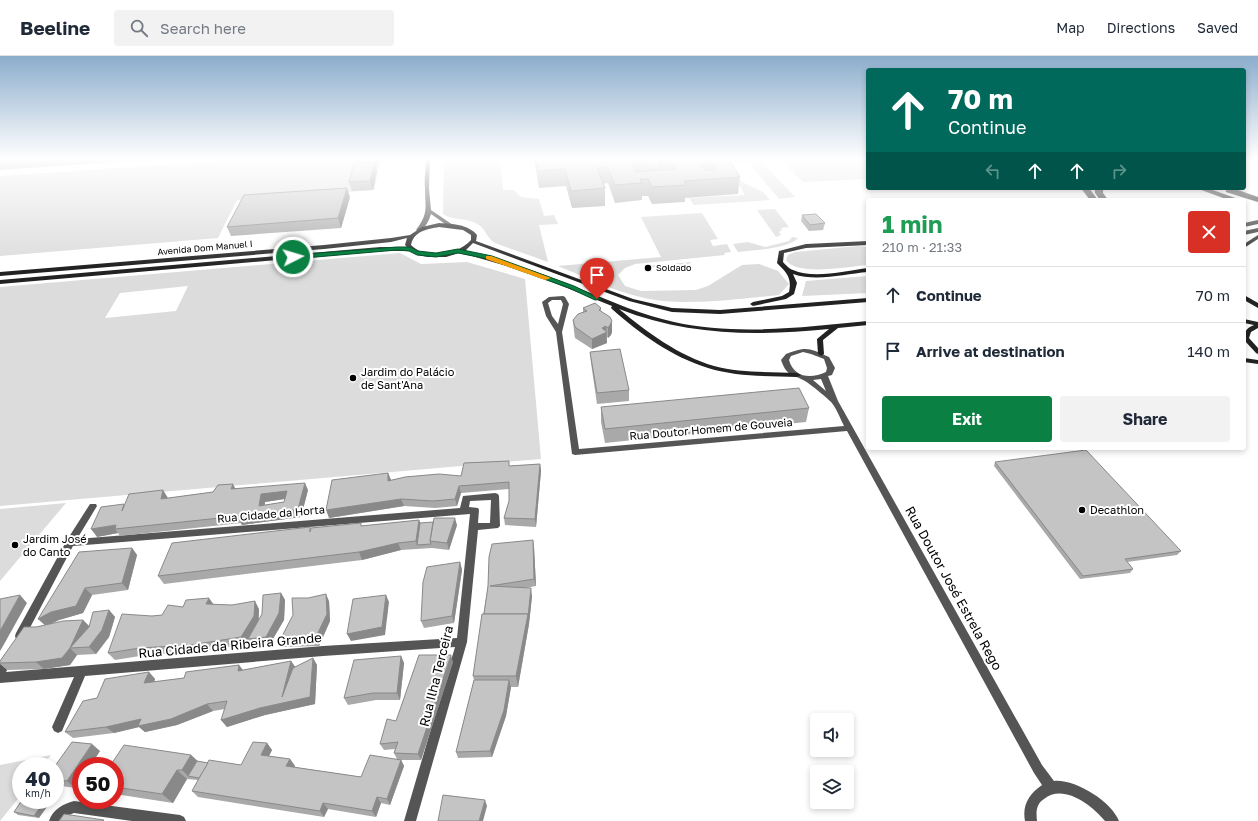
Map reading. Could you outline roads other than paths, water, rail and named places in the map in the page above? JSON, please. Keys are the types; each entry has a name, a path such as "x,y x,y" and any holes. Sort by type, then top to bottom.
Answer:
{"highway":[{"path":"1236,195 1258,200"},
{"path":"1246,203 1258,207"}],"main road":[{"path":"1246,225 1258,222"},
{"path":"410,249 408,245 411,236 420,230 439,225 450,225 459,226 472,232 474,236 472,242 458,251"},
{"path":"1246,233 1258,230"},
{"name":"Avenida Dom Manuel I","path":"0,274 324,247 391,240 411,236"},
{"path":"1246,245 1258,237"},
{"path":"472,242 631,300 672,310 720,312 866,300"},
{"path":"866,243 806,246 781,252 780,263 788,270 800,274 822,275 866,270"},
{"name":"Avenida Dom Manuel I","path":"0,282 373,250 410,249 417,253 436,255 458,251"},
{"path":"458,251 490,258 571,287 610,304 649,318 679,325 727,330 781,330 866,323"},
{"path":"672,310 754,304 784,298 792,293 794,288 794,283 788,270"},
{"path":"1246,298 1258,306"},
{"path":"610,304 627,319 669,348 697,362 729,370 797,375"},
{"path":"1246,322 1258,325"},
{"path":"1246,334 1251,328 1258,325"},
{"path":"821,354 819,345 820,338 837,326"},
{"path":"1246,338 1258,352"},
{"path":"1246,360 1258,362"}],"street":[{"path":"420,230 426,223 430,211 428,195"},
{"path":"430,211 450,225"},
{"path":"551,298 563,298 566,304 559,332 549,316 545,302 551,298"},
{"name":"Rua Doutor Homem de Gouveia","path":"559,332 575,452 849,428"},
{"path":"803,350 821,354 827,358 831,368 824,376 806,378 797,375 786,366 785,360 788,355 803,350"},
{"name":"Rua Doutor José Estrela Rego","path":"824,376 834,401 1038,769 1052,788"},
{"name":"Rua Doutor José Estrela Rego","path":"806,378 834,401"},
{"path":"469,511 466,498 495,496 495,526 473,527"},
{"path":"0,672 70,543 93,506"},
{"name":"Rua Cidade da Horta","path":"70,543 469,511"},
{"name":"Rua Ilha Terceira","path":"410,821 462,642 473,527 469,511"},
{"name":"Rua Cidade da Ribeira Grande","path":"0,678 323,651 462,642"},
{"path":"58,727 82,670"},
{"path":"1031,821 1030,813 1033,801 1040,792 1052,788 1065,788 1080,793 1095,802 1113,821"},
{"path":"55,821 65,810 74,807 180,821"}],"place":[{"name":"Soldado","path":"648,268"},
{"name":"Jardim do Palácio de Sant'Ana","path":"353,378"},
{"name":"Decathlon","path":"1082,510"},
{"name":"Jardim José do Canto","path":"15,545"}]}
